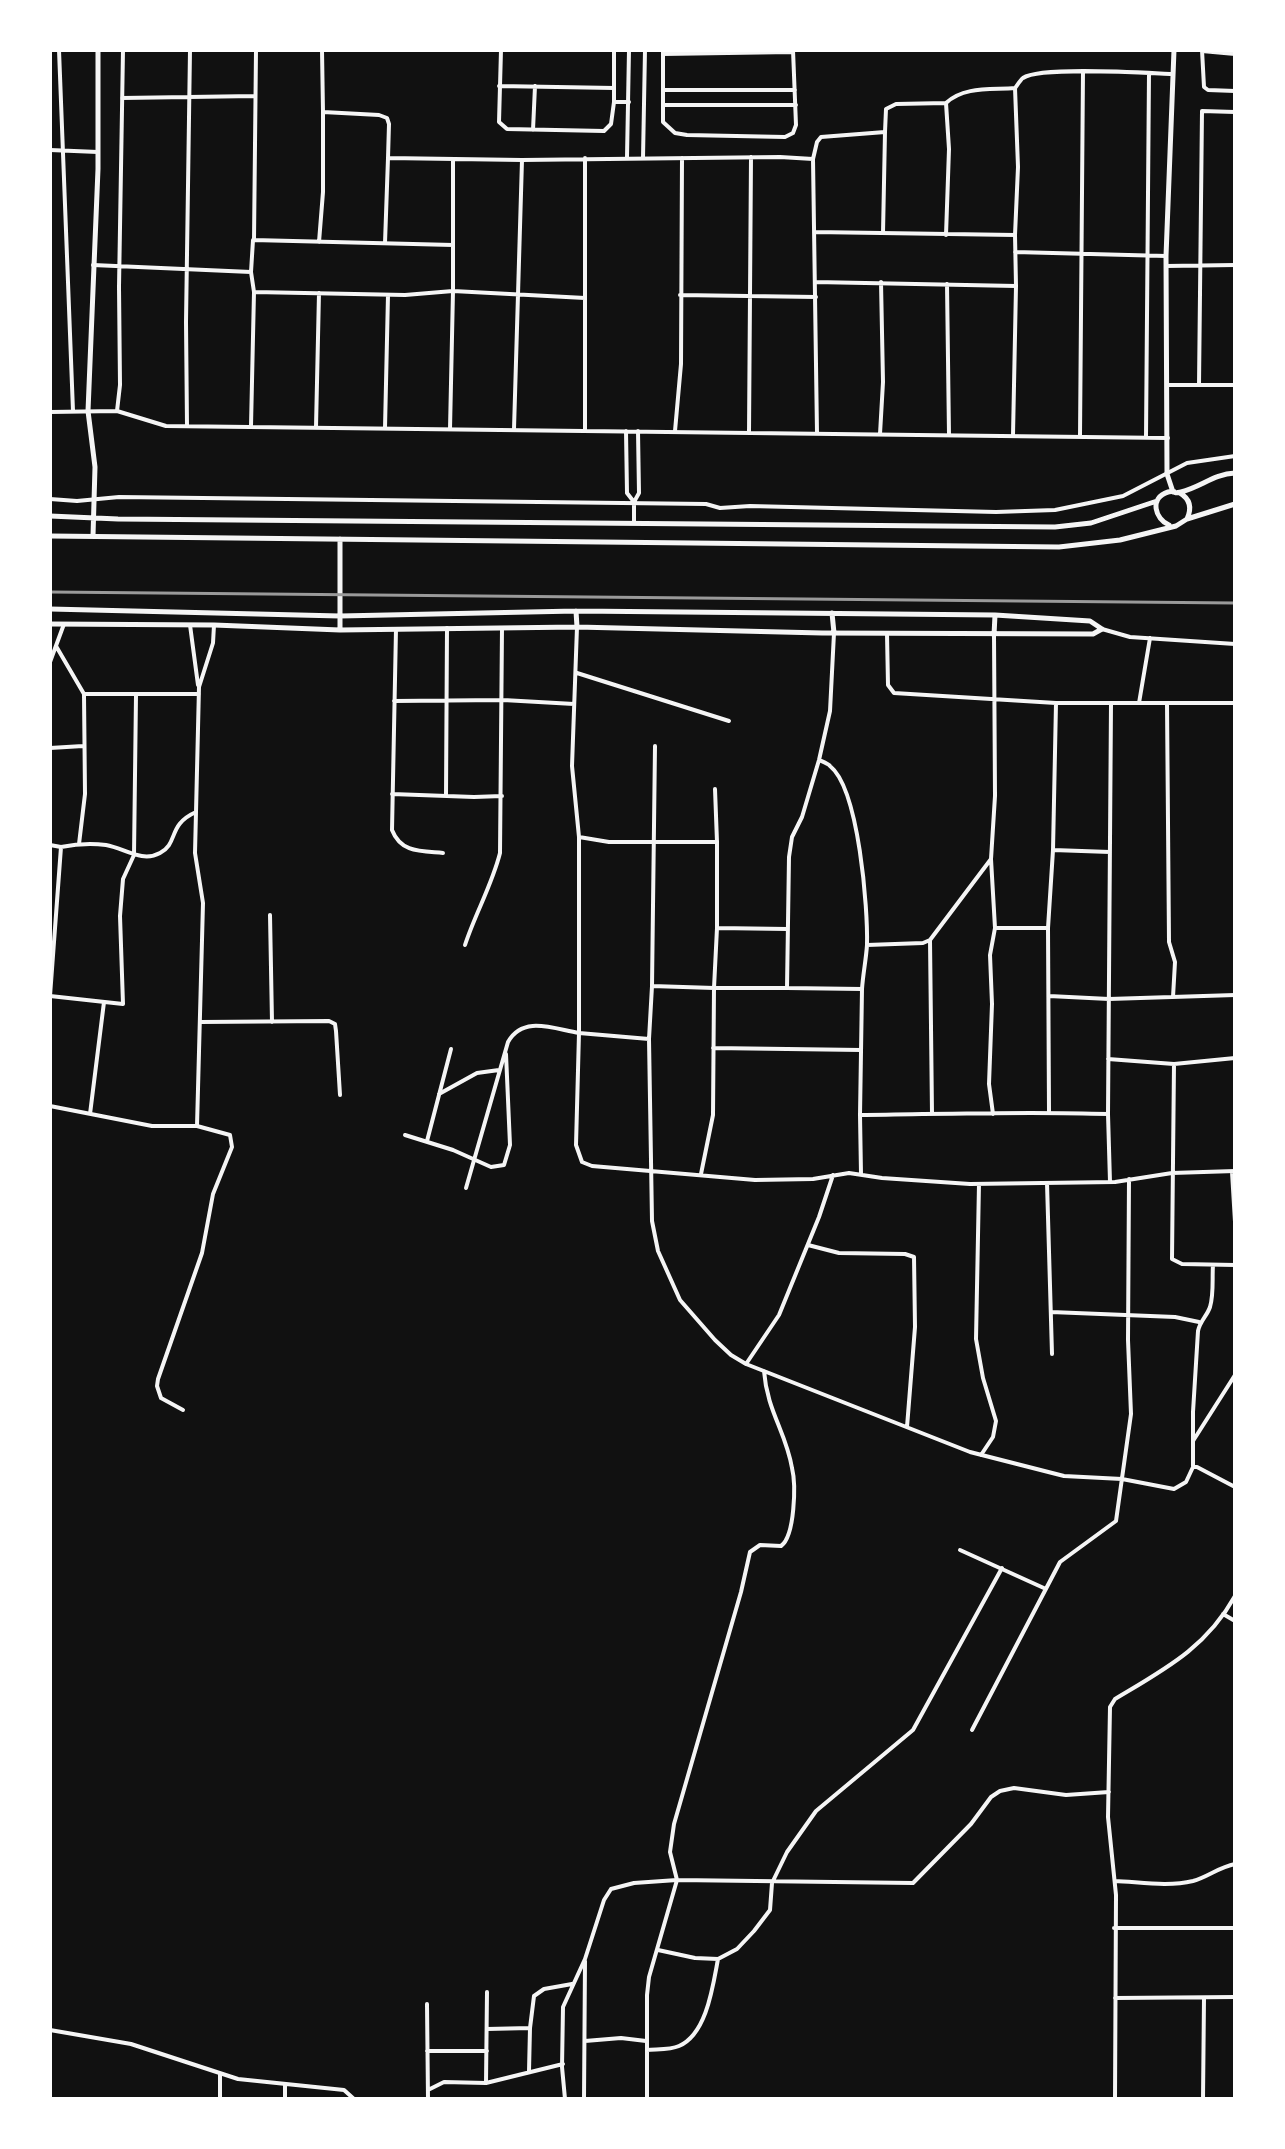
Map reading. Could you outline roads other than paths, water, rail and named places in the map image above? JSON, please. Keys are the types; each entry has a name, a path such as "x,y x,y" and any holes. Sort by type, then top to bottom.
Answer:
{"street":[{"path":"59,50 73,411"},
{"path":"93,536 95,500 88,411 98,152 98,50"},
{"path":"117,411 120,385 123,50"},
{"path":"187,426 190,50"},
{"path":"251,427 256,50"},
{"path":"319,242 323,192 322,50"},
{"path":"501,50 501,126 507,129 604,131 611,124 614,102 614,50"},
{"path":"627,157 629,50"},
{"path":"643,158 645,50"},
{"path":"1174,50 1166,256 1167,474 1176,492 1184,496 1190,507 1187,519"},
{"path":"1235,54 1202,50 1204,87 1208,90 1235,91"},
{"path":"793,51 796,105 793,133 785,137 675,133 663,122 663,52 793,51"},
{"path":"1013,436 1018,167 1015,88 1022,79 1030,76 1083,71 1172,74"},
{"path":"1080,436 1083,71"},
{"path":"1146,437 1149,73"},
{"path":"499,86 614,88"},
{"path":"533,130 535,86"},
{"path":"883,234 885,114 890,105 946,103 964,92 1015,88"},
{"path":"663,90 795,90"},
{"path":"122,98 255,96"},
{"path":"614,102 629,102"},
{"path":"946,103 949,149 946,235"},
{"path":"663,105 796,105"},
{"path":"1199,385 1202,111 1235,112"},
{"path":"323,112 387,118 385,243"},
{"path":"817,433 813,159 821,137 885,132"},
{"path":"50,150 98,152"},
{"path":"749,433 751,157"},
{"path":"388,158 813,159"},
{"path":"450,429 453,158"},
{"path":"585,158 585,431"},
{"path":"675,432 681,364 682,158"},
{"path":"514,430 522,160"},
{"path":"814,232 1015,235"},
{"path":"253,240 453,245"},
{"path":"1015,252 1166,256"},
{"path":"93,265 251,272"},
{"path":"1166,266 1235,265"},
{"path":"815,282 1016,286"},
{"path":"880,434 881,282"},
{"path":"947,284 949,435"},
{"path":"254,292 388,295 453,291 585,298"},
{"path":"316,427 319,293"},
{"path":"385,428 388,295"},
{"path":"680,295 816,297"},
{"path":"1167,385 1235,385"},
{"path":"50,412 117,411 150,423 187,426 1168,438"},
{"path":"626,431 627,493 634,502"},
{"path":"634,522 634,502 639,493 638,431"},
{"path":"50,499 634,502 706,504 720,508 1055,510 1123,496 1187,463 1235,456"},
{"path":"50,516 1055,527 1091,523 1157,501 1161,496 1220,474 1235,473"},
{"path":"1157,501 1156,514 1170,526"},
{"path":"50,536 1059,547 1120,540 1176,526 1187,519 1235,504"},
{"path":"340,539 340,630"},
{"path":"50,609 340,616 576,611 995,615 1090,621 1102,629 1130,637 1234,645"},
{"path":"576,611 577,673 572,766 579,837 576,1145 582,1162 592,1166 755,1180 861,1174 979,1184 1110,1182 1172,1173 1233,1172 1235,1222"},
{"path":"787,988 792,837 802,817 830,711 834,633 832,613"},
{"path":"993,1114 989,1084 992,1004 989,979 995,928 991,859 995,796 995,615"},
{"path":"50,624 340,630 577,627 994,635 1093,634 1102,629"},
{"path":"50,662 64,624"},
{"path":"190,625 199,687 195,853 203,903 197,1126"},
{"path":"199,687 213,643 214,625"},
{"path":"446,796 447,628"},
{"path":"465,945 474,914 500,853 502,628"},
{"path":"396,629 392,830 396,840 413,850 443,853"},
{"path":"887,634 888,685 894,693 1056,703 1235,703"},
{"path":"1139,703 1150,638"},
{"path":"56,646 84,694 85,794 79,844"},
{"path":"577,673 729,721"},
{"path":"84,694 199,694"},
{"path":"61,847 50,996 123,1004 120,916 123,879 134,855 136,695"},
{"path":"394,701 503,700 574,704"},
{"path":"1049,1112 1048,928 1056,703"},
{"path":"1110,1182 1111,703"},
{"path":"1167,703 1169,942 1175,962 1173,997"},
{"path":"50,748 84,746"},
{"path":"655,746 649,1039 652,1221 658,1251 680,1300 731,1355 746,1364 981,1455 1064,1476 1122,1479 1174,1489 1186,1482 1193,1467 1191,1443 1199,1322 1209,1310 1213,1265"},
{"path":"819,760 836,772 847,796 862,859 867,945 862,989 861,1174"},
{"path":"701,1174 713,1115 717,928 715,789"},
{"path":"392,794 502,796"},
{"path":"50,845 79,844 121,848 134,855 157,855 168,848 176,825 196,812"},
{"path":"579,837 609,842 717,842"},
{"path":"1053,850 1110,852"},
{"path":"867,945 923,943 930,940 991,859"},
{"path":"270,915 272,1022"},
{"path":"717,928 787,929"},
{"path":"995,928 1048,928"},
{"path":"930,940 932,1114"},
{"path":"652,986 862,989"},
{"path":"1049,996 1109,999 1235,995"},
{"path":"90,1114 104,1002"},
{"path":"200,1022 321,1020 335,1024 340,1095"},
{"path":"466,1188 512,1033 529,1024 579,1033 649,1039"},
{"path":"405,1135 453,1150 474,1161 500,1167 508,1157 510,1145 506,1048"},
{"path":"713,1048 861,1050"},
{"path":"427,1141 451,1049"},
{"path":"1108,1059 1174,1064 1235,1058"},
{"path":"1174,1064 1172,1259 1182,1264 1235,1265"},
{"path":"439,1094 477,1073 499,1070"},
{"path":"50,1106 152,1126 197,1126 230,1135 232,1147 213,1194 202,1253 158,1379 161,1398 183,1410"},
{"path":"860,1115 1108,1114"},
{"path":"746,1364 779,1315 833,1174"},
{"path":"972,1730 1060,1562 1116,1521 1131,1414 1129,1179"},
{"path":"1047,1183 1052,1354"},
{"path":"979,1184 976,1339 983,1378 996,1421 993,1437 981,1455"},
{"path":"808,1245 839,1253 905,1254 914,1257 915,1327 907,1427"},
{"path":"1051,1312 1175,1317 1199,1322"},
{"path":"647,2099 649,1977 677,1880 670,1852 674,1824 750,1552 760,1545 781,1546 790,1534 793,1472 788,1450 769,1402 764,1371"},
{"path":"1191,1443 1235,1375"},
{"path":"1193,1467 1209,1471 1235,1487"},
{"path":"960,1550 1046,1589"},
{"path":"658,1950 695,1958 718,1959 737,1949 767,1916 772,1883 787,1852 816,1811 913,1730 1002,1568"},
{"path":"1115,2099 1115,1881 1109,1838 1112,1703 1188,1654 1204,1639 1235,1596"},
{"path":"1223,1614 1235,1621"},
{"path":"565,2099 563,2007 611,1889 634,1883 677,1880 913,1883 971,1824 991,1797 1000,1791 1014,1788 1066,1795 1109,1792"},
{"path":"1115,1881 1179,1884 1204,1878 1221,1867 1235,1864"},
{"path":"1114,1928 1235,1928"},
{"path":"584,2099 585,1959"},
{"path":"647,2050 676,2047 691,2037 706,2013 718,1959"},
{"path":"529,2071 532,2002 537,1992 572,1984"},
{"path":"486,2083 487,1992"},
{"path":"1115,1998 1235,1997"},
{"path":"1203,2099 1204,1998"},
{"path":"427,2004 428,2099"},
{"path":"487,2029 530,2028"},
{"path":"50,2030 131,2044 220,2074 285,2085 344,2090 354,2099"},
{"path":"585,2041 621,2038 647,2041"},
{"path":"427,2051 487,2051"},
{"path":"428,2090 444,2082 486,2083 563,2064"},
{"path":"220,2074 220,2099"},
{"path":"285,2085 285,2099"},
{"path":"672,2099 699,2099"}],"railway":[{"path":"50,592 1235,603"}]}
